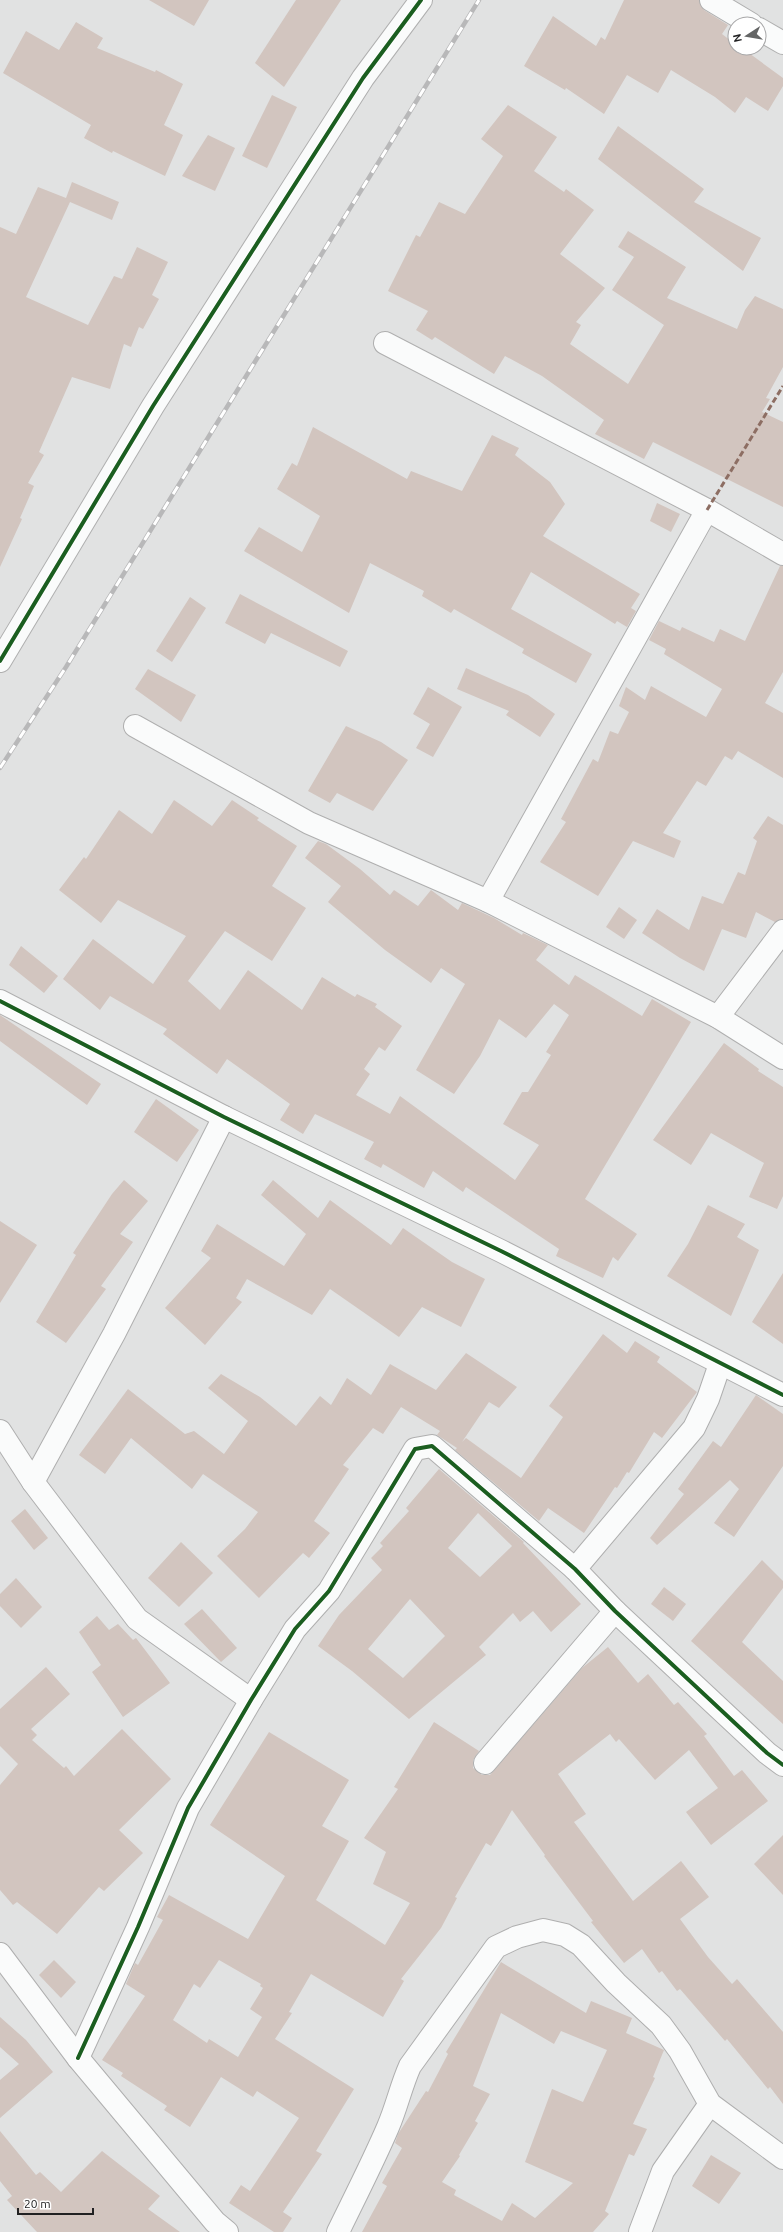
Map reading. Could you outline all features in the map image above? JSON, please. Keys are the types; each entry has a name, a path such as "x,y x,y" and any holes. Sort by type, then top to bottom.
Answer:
{"street":[{"path":"0,661 153,406 363,78 422,0"},
{"path":"711,0 738,16"},
{"path":"767,34 783,43"},
{"path":"384,343 708,510 783,554"},
{"path":"488,901 708,510"},
{"path":"135,726 309,823 488,901 718,1017 783,1058"},
{"path":"718,1017 783,931"},
{"path":"0,1001 224,1117 501,1251 720,1364 739,1371 783,1395"},
{"path":"33,1482 114,1334 224,1117"},
{"path":"575,1569 694,1428 708,1399 720,1364"},
{"path":"0,1432 33,1482 137,1619 250,1700"},
{"path":"78,2058 138,1927 188,1808 250,1700 295,1629 329,1591 415,1449 432,1446 575,1569 615,1611 761,1747 783,1765"},
{"path":"485,1763 615,1611"},
{"path":"338,2232 380,2147 397,2105 402,2083 410,2066 496,1947 517,1936 543,1930 565,1935 581,1945 616,1983 661,2025 680,2051 710,2104 783,2158"},
{"path":"0,1954 78,2058 215,2222 227,2232"},
{"path":"640,2232 663,2171 710,2104"}],"building":[{"path":"149,0 209,0 194,26"},
{"path":"296,0 341,0 284,87 255,63"},
{"path":"624,0 699,0 704,10 727,24 722,34 727,38 727,56 753,56 783,78 783,86 768,111 746,97 735,113 715,97 671,70 658,93 627,75 604,114 566,88 565,90 524,66 553,16 596,46 601,37 605,40"},
{"path":"76,22 103,38 97,48 155,72 156,70 183,84 164,125 183,135 165,176 113,151 112,153 84,138 91,125 3,73 26,31 59,50"},
{"path":"272,95 297,107 267,168 242,156"},
{"path":"508,105 557,137 534,171 564,192 566,189 594,210 560,254 605,288 576,322 581,325 570,344 628,384 664,325 612,290 634,257 618,247 628,231 686,267 667,298 737,329 745,310 755,296 783,309 783,367 766,398 770,399 762,412 783,422 783,507 653,442 644,459 595,434 604,420 542,376 505,356 494,374 435,337 432,340 416,330 428,311 388,291 416,235 420,237 439,202 465,214 503,156 481,139"},
{"path":"618,126 704,189 694,202 761,238 743,271 598,159"},
{"path":"208,135 235,148 215,191 182,176"},
{"path":"72,182 119,202 112,220 70,202 26,297 88,325 114,276 122,279 137,247 168,262 152,295 159,299 143,329 139,327 131,347 124,344 110,389 72,377 39,452 44,455 28,483 34,486 20,518 22,519 0,567 0,227 16,234 38,187 66,198"},
{"path":"313,427 407,479 411,471 462,491 492,435 519,448 515,455 550,482 565,504 543,536 640,594 631,608 636,611 627,627 617,621 615,624 531,572 511,609 592,654 576,683 522,653 524,649 454,609 451,613 422,596 424,591 370,563 349,613 244,551 259,527 302,552 320,516 277,489 292,463 297,466"},
{"path":"657,503 680,514 671,532 650,521"},
{"path":"780,566 783,566 783,672 765,703 783,713 783,778 738,751 732,760 725,756 706,786 697,781 663,833 681,841 674,858 633,841 598,896 540,862 566,822 561,819 593,759 598,762 610,731 618,734 629,712 619,706 626,687 645,700 651,686 706,717 722,689 664,654 666,649 649,640 659,621 680,631 682,627 714,642 720,629 745,641"},
{"path":"240,594 348,651 340,667 271,633 265,644 225,623"},
{"path":"190,597 206,608 172,662 156,651"},
{"path":"466,668 528,695 555,714 540,737 506,715 509,711 457,689"},
{"path":"148,669 196,695 181,722 135,689"},
{"path":"428,687 462,707 433,757 416,748 430,724 413,714"},
{"path":"346,726 381,742 408,760 373,811 337,793 330,803 308,791"},
{"path":"174,800 212,826 232,800 259,818 257,820 297,846 272,886 306,908 272,961 225,931 188,981 220,1010 248,970 302,1010 322,977 355,997 357,994 377,1004 375,1007 402,1026 385,1051 379,1047 364,1069 370,1074 356,1095 390,1114 400,1096 515,1180 539,1145 503,1124 522,1092 528,1092 551,1055 546,1052 569,1015 554,1004 526,1038 499,1019 480,1056 454,1094 416,1070 465,984 441,968 431,983 385,950 328,902 341,886 305,858 318,841 326,844 360,869 390,895 394,890 418,906 431,890 458,910 462,903 494,918 522,935 523,933 548,945 536,960 569,985 575,975 642,1016 652,999 691,1022 585,1199 637,1234 618,1261 613,1257 603,1278 556,1256 559,1249 466,1187 463,1192 433,1171 424,1188 383,1164 381,1168 364,1159 374,1142 315,1114 303,1134 280,1120 290,1104 227,1059 217,1074 163,1034 167,1029 110,996 100,1010 63,979 93,939 153,984 186,936 118,900 101,923 59,890 84,857 86,859 119,810 152,834"},
{"path":"768,816 783,825 783,919 775,922 756,912 746,938 722,929 704,971 680,958 642,933 657,909 689,930 702,896 723,904 738,872 745,875 757,841 753,838"},
{"path":"619,907 637,920 624,939 606,927"},
{"path":"21,946 58,976 44,993 9,965"},
{"path":"0,1015 101,1084 87,1105 0,1041"},
{"path":"724,1043 759,1069 758,1071 783,1087 783,1196 777,1209 749,1197 764,1163 711,1133 691,1165 653,1140"},
{"path":"156,1099 199,1130 177,1162 134,1132"},
{"path":"124,1180 148,1201 120,1234 133,1242 101,1286 106,1289 66,1343 36,1322 76,1255 73,1253 112,1194"},
{"path":"273,1180 318,1218 330,1200 391,1245 403,1228 452,1262 485,1279 461,1327 422,1307 399,1337 330,1289 312,1315 247,1279 236,1298 242,1302 205,1345 165,1308 211,1258 201,1251 217,1224 284,1266 306,1234 261,1195"},
{"path":"708,1205 745,1224 737,1237 759,1250 731,1316 667,1276 688,1244"},
{"path":"0,1221 37,1245 0,1303"},
{"path":"783,1273 783,1344 752,1322"},
{"path":"603,1334 627,1353 635,1341 660,1357 657,1362 697,1392 662,1438 654,1432 629,1473 627,1472 617,1488 615,1487 584,1533 548,1508 539,1521 455,1450 457,1448 437,1435 440,1431 401,1407 383,1434 373,1428 343,1465 349,1469 314,1521 330,1533 309,1558 303,1553 259,1598 217,1556 245,1529 258,1512 203,1474 192,1489 131,1438 105,1474 79,1455 128,1389 185,1434 194,1431 224,1454 248,1421 208,1388 221,1374 260,1397 296,1426 320,1396 331,1405 347,1378 371,1395 390,1364 436,1390 466,1353 517,1387 499,1408 489,1402 462,1442 466,1438 521,1478 563,1417 549,1406"},
{"path":"756,1395 783,1414 783,1466 734,1537 714,1523 739,1489 730,1480 657,1545 650,1538 684,1494 678,1489 713,1441 721,1447"},
{"path":"439,1469 524,1542 523,1543 581,1604 551,1632 533,1611 520,1622 513,1613 479,1647 486,1655 409,1719 352,1671 318,1646 339,1615 382,1570 371,1558 383,1546 380,1543 409,1511 406,1508","holes":["478,1513 512,1546 480,1577 448,1548","410,1599 445,1636 403,1678 368,1649"]},
{"path":"25,1509 48,1538 34,1550 11,1521"},
{"path":"181,1542 213,1573 179,1607 148,1578"},
{"path":"762,1560 783,1581 783,1588 742,1642 783,1681 783,1724 691,1641"},
{"path":"16,1578 42,1607 21,1628 0,1606 0,1594"},
{"path":"664,1587 686,1604 673,1621 651,1604"},
{"path":"202,1609 237,1648 221,1662 184,1624"},
{"path":"97,1616 109,1630 118,1624 133,1640 136,1638 170,1683 123,1717 92,1672 101,1665 79,1632"},
{"path":"608,1647 638,1683 648,1674 674,1705 678,1702 707,1734 704,1736 734,1776 742,1770 768,1801 711,1845 686,1812 718,1788 689,1750 655,1780 619,1739 616,1742 610,1734 558,1774 586,1814 574,1822 633,1901 681,1861 709,1897 680,1919 708,1957 732,1984 737,1979 783,2032 783,2104 770,2087 768,2089 727,2039 725,2041 680,1989 677,1991 662,1971 659,1973 642,1949 624,1963 591,1922 593,1921 544,1856 545,1855 512,1810 491,1846 486,1843 455,1897 457,1898 441,1928 401,1979 404,1981 383,2017 311,1974 289,2012 292,2013 275,2039 354,2089 316,2151 322,2154 283,2212 292,2218 283,2232 274,2232 229,2203 241,2185 250,2191 299,2118 257,2091 253,2097 221,2077 190,2127 164,2110 167,2106 121,2076 123,2073 102,2060 145,1996 126,1984 135,1963 138,1965 163,1920 157,1917 169,1895 248,1939 285,1876 210,1825 269,1732 349,1780 322,1826 349,1841 316,1900 385,1945 410,1903 373,1884 386,1852 364,1838 398,1789 394,1787 434,1722 479,1751 473,1760 473,1768 482,1775 490,1775 582,1668","holes":["219,1960 261,1984 260,1986 263,1988 250,2009 262,2017 238,2057 209,2039 207,2043 173,2020 194,1984 200,1988"]},
{"path":"46,1667 70,1694 31,1729 37,1735 32,1740 64,1768 66,1766 74,1776 122,1729 171,1779 119,1830 143,1853 104,1891 99,1887 57,1934 17,1902 13,1905 0,1890 0,1785 18,1764 0,1746 0,1709"},
{"path":"783,1835 783,1895 754,1864"},
{"path":"54,1960 76,1982 61,1998 39,1975"},
{"path":"501,1962 586,2013 591,2001 632,2018 626,2033 664,2050 653,2077 655,2078 633,2124 647,2129 634,2156 629,2154 605,2211 609,2214 593,2232 362,2232 387,2186 382,2183 402,2148 395,2143 398,2134 426,2091 428,2092 448,2054 446,2052","holes":["501,2013 554,2044 561,2031 607,2050 583,2102 552,2089 525,2162 573,2183 535,2218 512,2203 502,2221 454,2195 456,2190 442,2182 460,2156 459,2155 478,2123 475,2121 490,2094 473,2086"]},
{"path":"0,2017 26,2040 53,2072 0,2118 0,2080 19,2064 0,2047"},
{"path":"0,2131 36,2175 40,2172 61,2192 102,2151 160,2196 148,2209 180,2232 37,2232 7,2200 12,2196 0,2181"},
{"path":"711,2155 741,2173 719,2204 692,2186"}],"railway":[{"path":"0,768 66,667 479,0"}],"marked path":[{"path":"707,510 783,386"}],"cycle path":[{"path":"0,661 153,406 363,78 421,0"},
{"path":"0,1001 224,1117 501,1251 783,1395"},
{"path":"78,2058 138,1927 188,1808 251,1700 295,1629 329,1591 415,1449 432,1446 575,1569 615,1611 767,1753 783,1765"}]}
